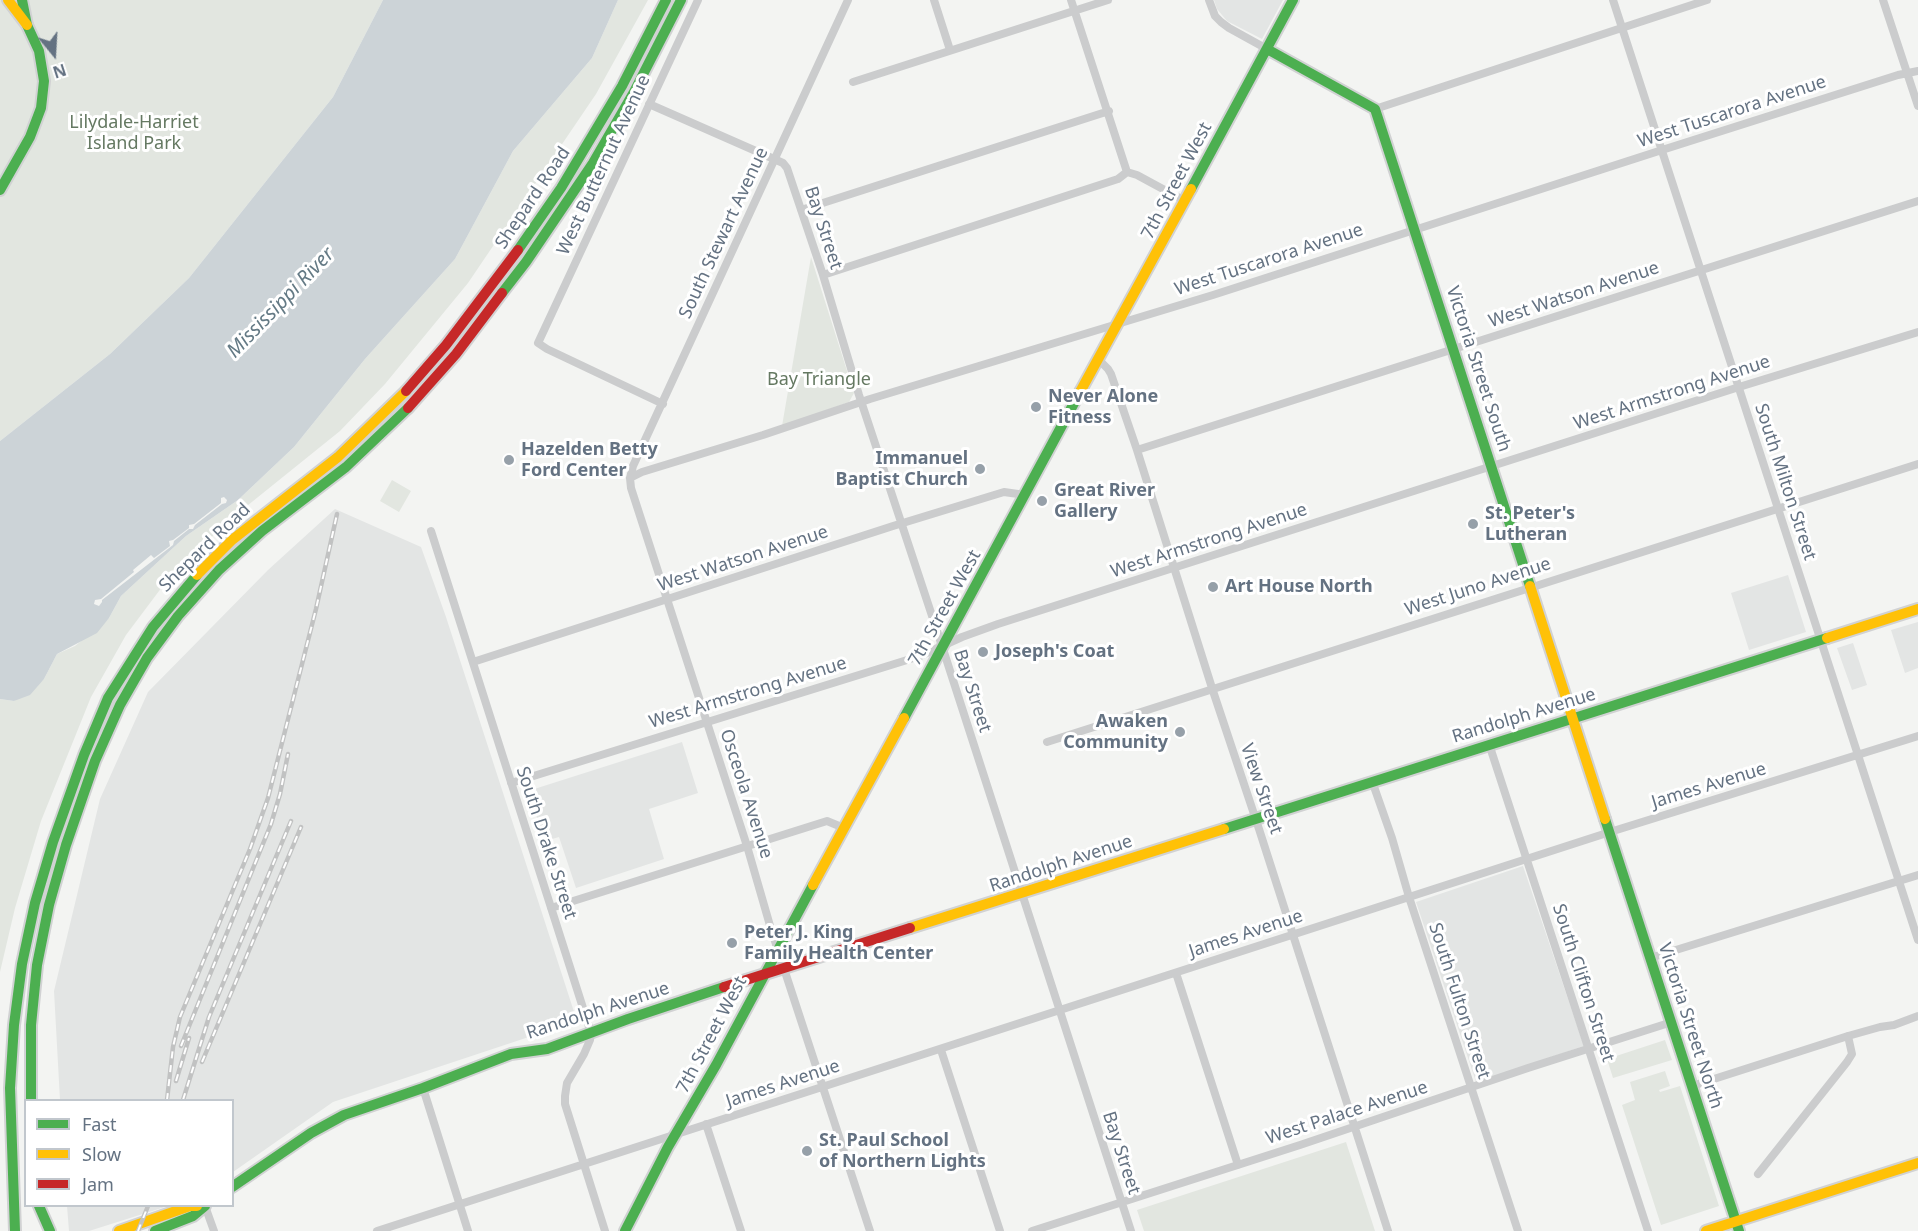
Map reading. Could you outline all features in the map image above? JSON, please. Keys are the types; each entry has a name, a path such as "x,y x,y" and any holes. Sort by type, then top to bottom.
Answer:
{"main road":[{"path":"0,190 30,137 41,108 44,81 39,51 27,25 8,0"},
{"path":"22,0 27,25"},
{"name":"Shepard Road","path":"15,1231 10,1088 14,1025 22,964 35,903 53,843 84,755 108,698 153,627 190,582 232,540 338,457 396,402 446,345 516,253 561,188 622,86 666,0"},
{"name":"Shepard Road","path":"31,1099 33,1005 37,965 49,905 66,845 95,761 120,705 147,658 178,616 219,570 262,531 331,479 375,441 404,413 456,354 526,262 593,163 681,0"},
{"name":"7th Street West","path":"625,1231 668,1147 844,828 1293,0"},
{"path":"1267,49 1364,105 1375,109"},
{"name":"Victoria Street South","path":"1375,109 1610,832"},
{"name":"Randolph Avenue","path":"234,1186 330,1122 356,1110 423,1088 511,1054 547,1049 663,1007 1918,609"},
{"name":"Victoria Street North","path":"1610,832 1738,1226"},
{"path":"1706,1231 1738,1226 1918,1163"},
{"path":"38,1207 39,1231"},
{"path":"38,1207 50,1231"},
{"path":"119,1231 187,1207"},
{"path":"155,1231 193,1216 204,1207"}],"street":[{"name":"West Butternut Avenue","path":"663,404 538,344 698,0"},
{"name":"South Stewart Avenue","path":"630,478 633,466 848,0"},
{"path":"934,0 950,50"},
{"path":"1071,0 1127,172"},
{"path":"853,82 1107,0"},
{"path":"1209,0 1215,16 1221,22 1267,49"},
{"name":"South Milton Street","path":"1613,0 1918,940"},
{"path":"1375,109 1707,0"},
{"path":"1883,0 1918,106"},
{"name":"West Tuscarora Avenue","path":"630,478 642,472 861,402 1118,324 1918,70"},
{"name":"Bay Street","path":"650,104 783,163 787,168 1131,1231"},
{"path":"801,210 1108,111"},
{"path":"1127,172 1185,201"},
{"path":"823,275 1118,179 1127,172"},
{"name":"West Watson Avenue","path":"1137,450 1918,201"},
{"name":"West Armstrong Avenue","path":"511,783 920,656 980,630 1918,332"},
{"name":"View Street","path":"1099,360 1111,374 1137,450 1389,1231"},
{"name":"West Juno Avenue","path":"1047,742 1918,464"},
{"name":"Osceola Avenue","path":"630,478 631,488 785,969"},
{"name":"West Watson Avenue","path":"472,662 1004,492 1024,495"},
{"name":"South Drake Street","path":"431,531 591,1033"},
{"name":"James Avenue","path":"377,1231 1610,832 1918,736"},
{"name":"South Clifton Street","path":"1489,744 1648,1231"},
{"name":"South Fulton Street","path":"1372,781 1518,1231"},
{"path":"551,908 827,821 844,828"},
{"path":"1650,958 1918,875"},
{"path":"785,969 870,1231"},
{"path":"1176,973 1238,1165"},
{"path":"1692,1086 1918,1016"},
{"name":"West Palace Avenue","path":"1032,1231 1672,1022"},
{"path":"591,1033 584,1054 567,1083 565,1104 605,1231"},
{"path":"1758,1174 1847,1062 1852,1054 1848,1036"},
{"path":"941,1050 1000,1231"},
{"path":"423,1088 468,1231"},
{"path":"706,1124 741,1231"},
{"path":"205,1207 213,1231"}],"shaded area":[{"path":"1214,0 1283,0 1262,39 1227,21 1217,9"},
{"path":"335,509 421,547 446,617 577,1021 333,1102 234,1171 234,1099 60,1099 54,991 100,799 148,692 268,570"},
{"path":"1788,575 1806,632 1749,650 1731,593"},
{"path":"1918,622 1918,668 1905,673 1891,630"},
{"path":"1853,643 1867,685 1852,690 1837,648"},
{"path":"682,742 698,793 649,809 664,859 576,888 559,837 545,841 528,791"},
{"path":"1523,866 1584,1046 1476,1082 1416,902"},
{"path":"67,1207 165,1207 89,1231 69,1231"}],"green space":[{"name":"Lilydale-Harriet Island Park","path":"0,0 383,0 333,97 189,278 110,354 0,441"},
{"path":"618,0 648,0 596,94 468,283 385,384 340,431 232,518 171,575 126,635 91,697 41,821 15,908 0,972 0,699 14,701 44,679 57,654 75,646 109,618 121,596 186,536 238,500 294,447 365,359 455,259 513,151 592,58"},
{"name":"Bay Triangle","path":"811,257 854,393 849,402 782,426"},
{"path":"392,480 411,491 399,512 380,501"},
{"path":"1665,1040 1672,1060 1613,1078 1607,1059"},
{"path":"1665,1071 1670,1086 1659,1090 1660,1092 1680,1086 1719,1206 1661,1225 1622,1105 1635,1100 1630,1082"},
{"path":"1346,1142 1375,1231 1144,1231 1137,1210"}],"water":[{"name":"Mississippi River","path":"383,0 618,0 592,58 513,151 455,259 365,359 294,447 238,500 186,536 121,596 109,618 97,633 57,654 44,679 30,695 14,701 0,699 0,441 110,354 189,278 333,97"}],"pier":[{"path":"224,497 227,500 226,503 174,541 173,545 102,600 99,606 94,604 95,600 101,599 151,555 154,558 170,546 169,541 221,503 221,498"}],"railway":[{"path":"167,1099 173,1047 180,1017 250,849 268,798 316,609 337,514"},
{"path":"181,1046 271,824 288,754"},
{"path":"183,1099 209,1017 291,821"},
{"path":"202,1062 301,827"},
{"path":"176,1081 189,1038"},
{"path":"138,1231 148,1207"}],"traffic: fast":[{"path":"0,190 30,137 41,108 44,81 39,51 27,25 22,0"},
{"path":"518,250 561,188 622,86 666,0"},
{"path":"502,293 526,262 593,163 634,92 681,0"},
{"path":"1191,189 1293,0"},
{"path":"1267,49 1375,109 1530,586"},
{"path":"904,718 1080,392"},
{"path":"31,1099 31,1025 37,965 49,905 66,845 95,761 120,705 147,658 178,616 219,570 262,531 346,467 408,408"},
{"path":"15,1231 10,1088 14,1025 22,964 35,903 53,842 84,755 108,698 153,627 197,575"},
{"path":"1224,829 1827,638"},
{"path":"1605,819 1739,1231"},
{"path":"625,1231 668,1147 716,1065 813,885"},
{"path":"234,1186 311,1133 344,1115 511,1054 547,1049 724,987"},
{"path":"39,1207 50,1231"},
{"path":"155,1231 193,1216 204,1207"}],"traffic: slow":[{"path":"8,0 27,25"},
{"path":"1080,392 1191,189"},
{"path":"197,575 232,540 338,457 406,391"},
{"path":"1530,586 1605,819"},
{"path":"1827,638 1918,609"},
{"path":"813,885 904,718"},
{"path":"910,928 1224,829"},
{"path":"1706,1231 1918,1163"},
{"path":"119,1231 187,1207"}],"traffic: jam":[{"path":"406,391 446,345 518,250"},
{"path":"408,408 456,354 502,293"},
{"path":"724,987 910,928"}],"place":[{"name":"Never Alone Fitness","path":"1036,407"},
{"name":"Hazelden Betty Ford Center","path":"509,460"},
{"name":"Immanuel Baptist Church","path":"980,469"},
{"name":"Great River Gallery","path":"1042,501"},
{"name":"St. Peter's Lutheran","path":"1473,524"},
{"name":"Art House North","path":"1213,587"},
{"name":"Joseph's Coat","path":"983,652"},
{"name":"Awaken Community","path":"1180,732"},
{"name":"Peter J. King Family Health Center","path":"732,943"},
{"name":"St. Paul School of Northern Lights","path":"807,1151"}]}
